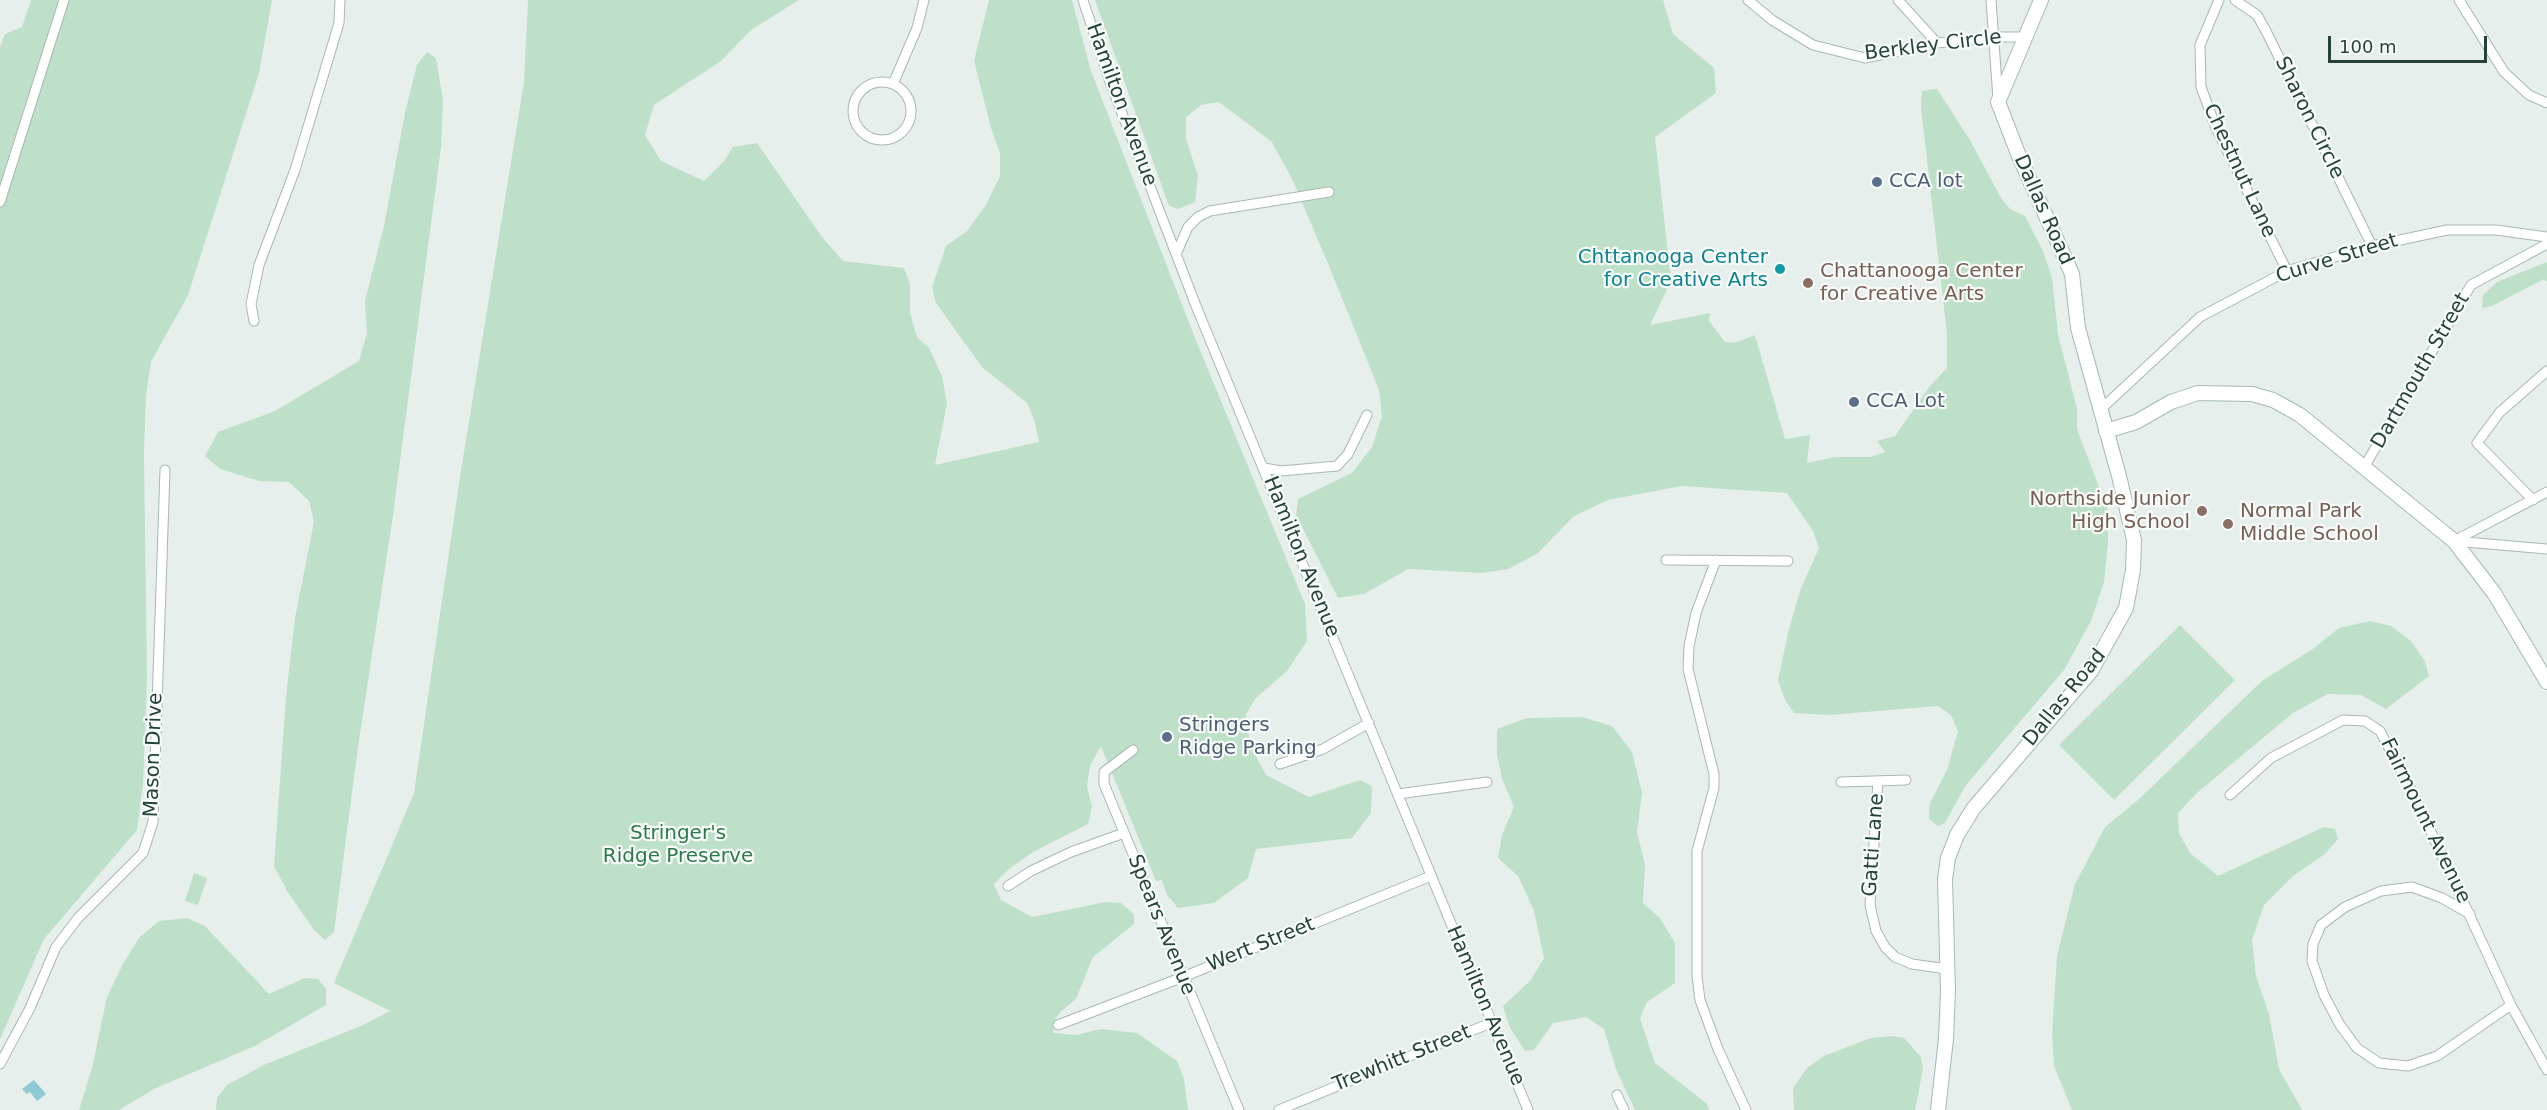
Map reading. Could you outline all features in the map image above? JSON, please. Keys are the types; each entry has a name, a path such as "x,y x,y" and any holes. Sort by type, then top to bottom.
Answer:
{"street":[{"path":"0,202 64,0"},
{"path":"254,321 251,304 259,266 298,160 339,23 340,0"},
{"path":"893,84 917,28 924,0"},
{"name":"Hamilton Avenue","path":"1083,0 1110,82 1196,306 1528,1110"},
{"name":"Berkley Circle","path":"1748,0 1772,20 1813,45 1865,58 1937,43 1992,37 2025,38"},
{"path":"1898,0 1937,43"},
{"name":"Dallas Road","path":"1938,1110 1946,1039 1945,879 1948,858 1957,835 1973,809 2091,671 2126,609 2133,570 2134,540 2078,328 2072,274 2019,156 1998,102 1991,0"},
{"path":"1998,102 2041,0"},
{"name":"Chestnut Lane","path":"2219,0 2200,45 2201,87 2216,128 2287,271"},
{"name":"Sharon Circle","path":"2235,0 2257,15 2372,246"},
{"path":"2459,0 2504,72 2529,95 2547,104"},
{"path":"882,82 893,84 903,90 910,103 909,123 893,138 871,137 861,130 856,122 855,101 862,90 871,84 882,82"},
{"path":"1177,252 1188,227 1198,217 1210,211 1329,192"},
{"name":"Curve Street","path":"2100,410 2200,317 2287,271 2372,246 2460,229 2547,237"},
{"name":"Dartmouth Street","path":"2363,469 2471,285 2547,244"},
{"path":"2533,500 2477,443 2500,412 2547,371"},
{"path":"2106,430 2136,422 2171,402 2198,393 2252,394 2273,400 2300,414 2363,469 2454,541 2494,593 2547,682"},
{"path":"1264,468 1281,471 1337,466 1348,454 1367,415"},
{"name":"Mason Drive","path":"0,1064 30,1008 56,947 78,918 143,853 153,822 165,470"},
{"path":"2454,541 2547,492"},
{"path":"2454,541 2547,549"},
{"path":"1666,560 1788,561"},
{"path":"1716,560 1696,613 1689,646 1688,669 1714,774 1714,788 1697,851 1697,976 1703,1010 1746,1110"},
{"name":"Fairmount Avenue","path":"2230,795 2271,758 2343,720 2365,721 2380,731 2471,915 2511,1005 2547,1070"},
{"path":"1280,764 1323,749 1369,723"},
{"name":"Spears Avenue","path":"1133,750 1104,772 1104,784 1239,1110"},
{"name":"Gatti Lane","path":"1841,782 1906,780"},
{"name":"Gatti Lane","path":"1878,781 1870,905 1876,931 1885,947 1896,957 1912,964 1947,969"},
{"path":"1398,794 1486,782"},
{"path":"1008,886 1031,871 1071,852 1124,833"},
{"name":"Wert Street","path":"1058,1024 1183,977 1431,876"},
{"path":"2471,915 2442,898 2412,887 2381,891 2345,907 2321,925 2313,944 2312,961 2324,995 2340,1025 2357,1048 2379,1063 2408,1066 2437,1056 2511,1005"},
{"name":"Trewhitt Street","path":"1279,1110 1493,1022"},
{"path":"1617,1095 1624,1110"}],"green space":[{"path":"31,0 272,0 259,73 188,295 151,362 146,396 144,455 147,679 143,784 137,830 44,939 0,1039 0,47 5,34 22,27"},
{"name":"Stringer's Ridge Preserve","path":"528,0 799,0 751,30 721,61 654,105 645,135 661,161 704,181 724,161 733,147 757,143 822,237 843,261 904,268 910,284 910,313 917,337 929,348 942,376 947,403 935,465 1039,442 1034,419 1027,403 982,367 936,303 932,287 946,246 967,231 986,205 1000,176 1000,153 991,128 974,61 989,0 1072,0 1091,71 1195,338 1305,604 1307,641 1287,671 1256,698 1246,714 1250,745 1266,775 1309,797 1360,780 1372,786 1371,813 1352,838 1256,849 1248,878 1214,903 1178,908 1167,895 1162,880 1156,881 1101,746 1090,766 1087,786 1092,807 1088,824 1033,852 1009,869 994,884 1001,900 1032,917 1106,902 1121,903 1134,914 1134,924 1093,957 1076,999 1061,1011 1053,1023 1053,1033 1076,1035 1101,1029 1137,1033 1177,1061 1184,1079 1188,1110 216,1110 217,1098 227,1085 264,1065 363,1025 390,1011 334,983 414,793 460,477 524,82"},
{"path":"1095,0 1663,0 1673,34 1714,68 1716,93 1655,137 1671,281 1650,325 1710,313 1709,321 1725,342 1734,343 1755,335 1785,439 1810,435 1807,463 1835,457 1870,457 1885,452 1877,441 1895,436 1930,386 1947,368 1947,334 1921,108 1922,91 1937,89 1970,140 2001,198 2010,209 2025,216 2043,251 2052,278 2058,334 2077,409 2077,429 2108,511 2104,582 2091,621 2064,670 1966,785 1945,823 1938,826 1929,819 1930,803 1947,770 1958,731 1951,715 1938,706 1830,715 1794,713 1785,700 1778,680 1789,629 1801,588 1819,548 1813,531 1787,493 1681,486 1608,500 1574,516 1537,554 1508,569 1482,573 1408,569 1364,594 1338,598 1296,515 1298,499 1352,473 1372,447 1382,416 1379,390 1329,266 1293,181 1272,142 1219,102 1201,105 1186,117 1186,139 1198,176 1195,202 1178,209 1169,206"},
{"path":"427,52 436,58 443,100 441,147 393,515 357,754 334,932 325,940 314,930 287,891 274,866 286,697 295,618 314,522 309,501 289,482 259,481 220,469 205,456 218,432 275,411 359,361 367,333 365,301 384,226 405,113 417,65"},
{"path":"2547,262 2547,282 2544,279 2492,306 2482,308 2483,295 2497,282"},
{"path":"2370,621 2391,626 2411,641 2425,661 2429,676 2386,709 2361,695 2328,694 2293,713 2198,792 2178,813 2179,833 2190,853 2218,876 2324,827 2335,829 2338,839 2325,854 2293,876 2264,905 2252,940 2256,976 2269,1014 2279,1069 2302,1110 2072,1110 2054,1066 2052,1035 2057,956 2075,884 2105,827 2139,799 2262,681 2314,648 2339,628"},
{"path":"2180,625 2235,680 2114,800 2059,745"},
{"path":"1582,717 1612,726 1632,752 1642,793 1637,832 1645,865 1643,903 1660,918 1675,943 1675,983 1647,1002 1640,1019 1655,1063 1707,1104 1709,1110 1635,1110 1616,1069 1604,1029 1586,1017 1553,1023 1534,1050 1525,1051 1510,1028 1503,1006 1531,980 1544,958 1534,911 1518,876 1498,858 1502,835 1514,807 1502,779 1497,754 1497,729 1527,718"},
{"path":"194,873 207,878 198,905 185,901"},
{"path":"187,918 205,926 269,994 305,978 318,979 326,989 326,1005 255,1046 156,1088 119,1110 79,1110 92,1068 107,997 123,964 139,938 159,921"},
{"path":"1891,1036 1904,1038 1921,1057 1923,1069 1915,1110 1794,1110 1793,1088 1807,1068 1824,1056 1871,1038"}],"water":[{"path":"34,1080 46,1094 37,1101 30,1092 27,1094 22,1089"}],"place":[{"name":"CCA lot","path":"1877,182"},
{"name":"Chttanooga Center for Creative Arts","path":"1780,269"},
{"name":"Chattanooga Center for Creative Arts","path":"1808,283"},
{"name":"CCA Lot","path":"1854,402"},
{"name":"Northside Junior High School","path":"2202,511"},
{"name":"Normal Park Middle School","path":"2228,524"},
{"name":"Stringers Ridge Parking","path":"1167,737"}]}
